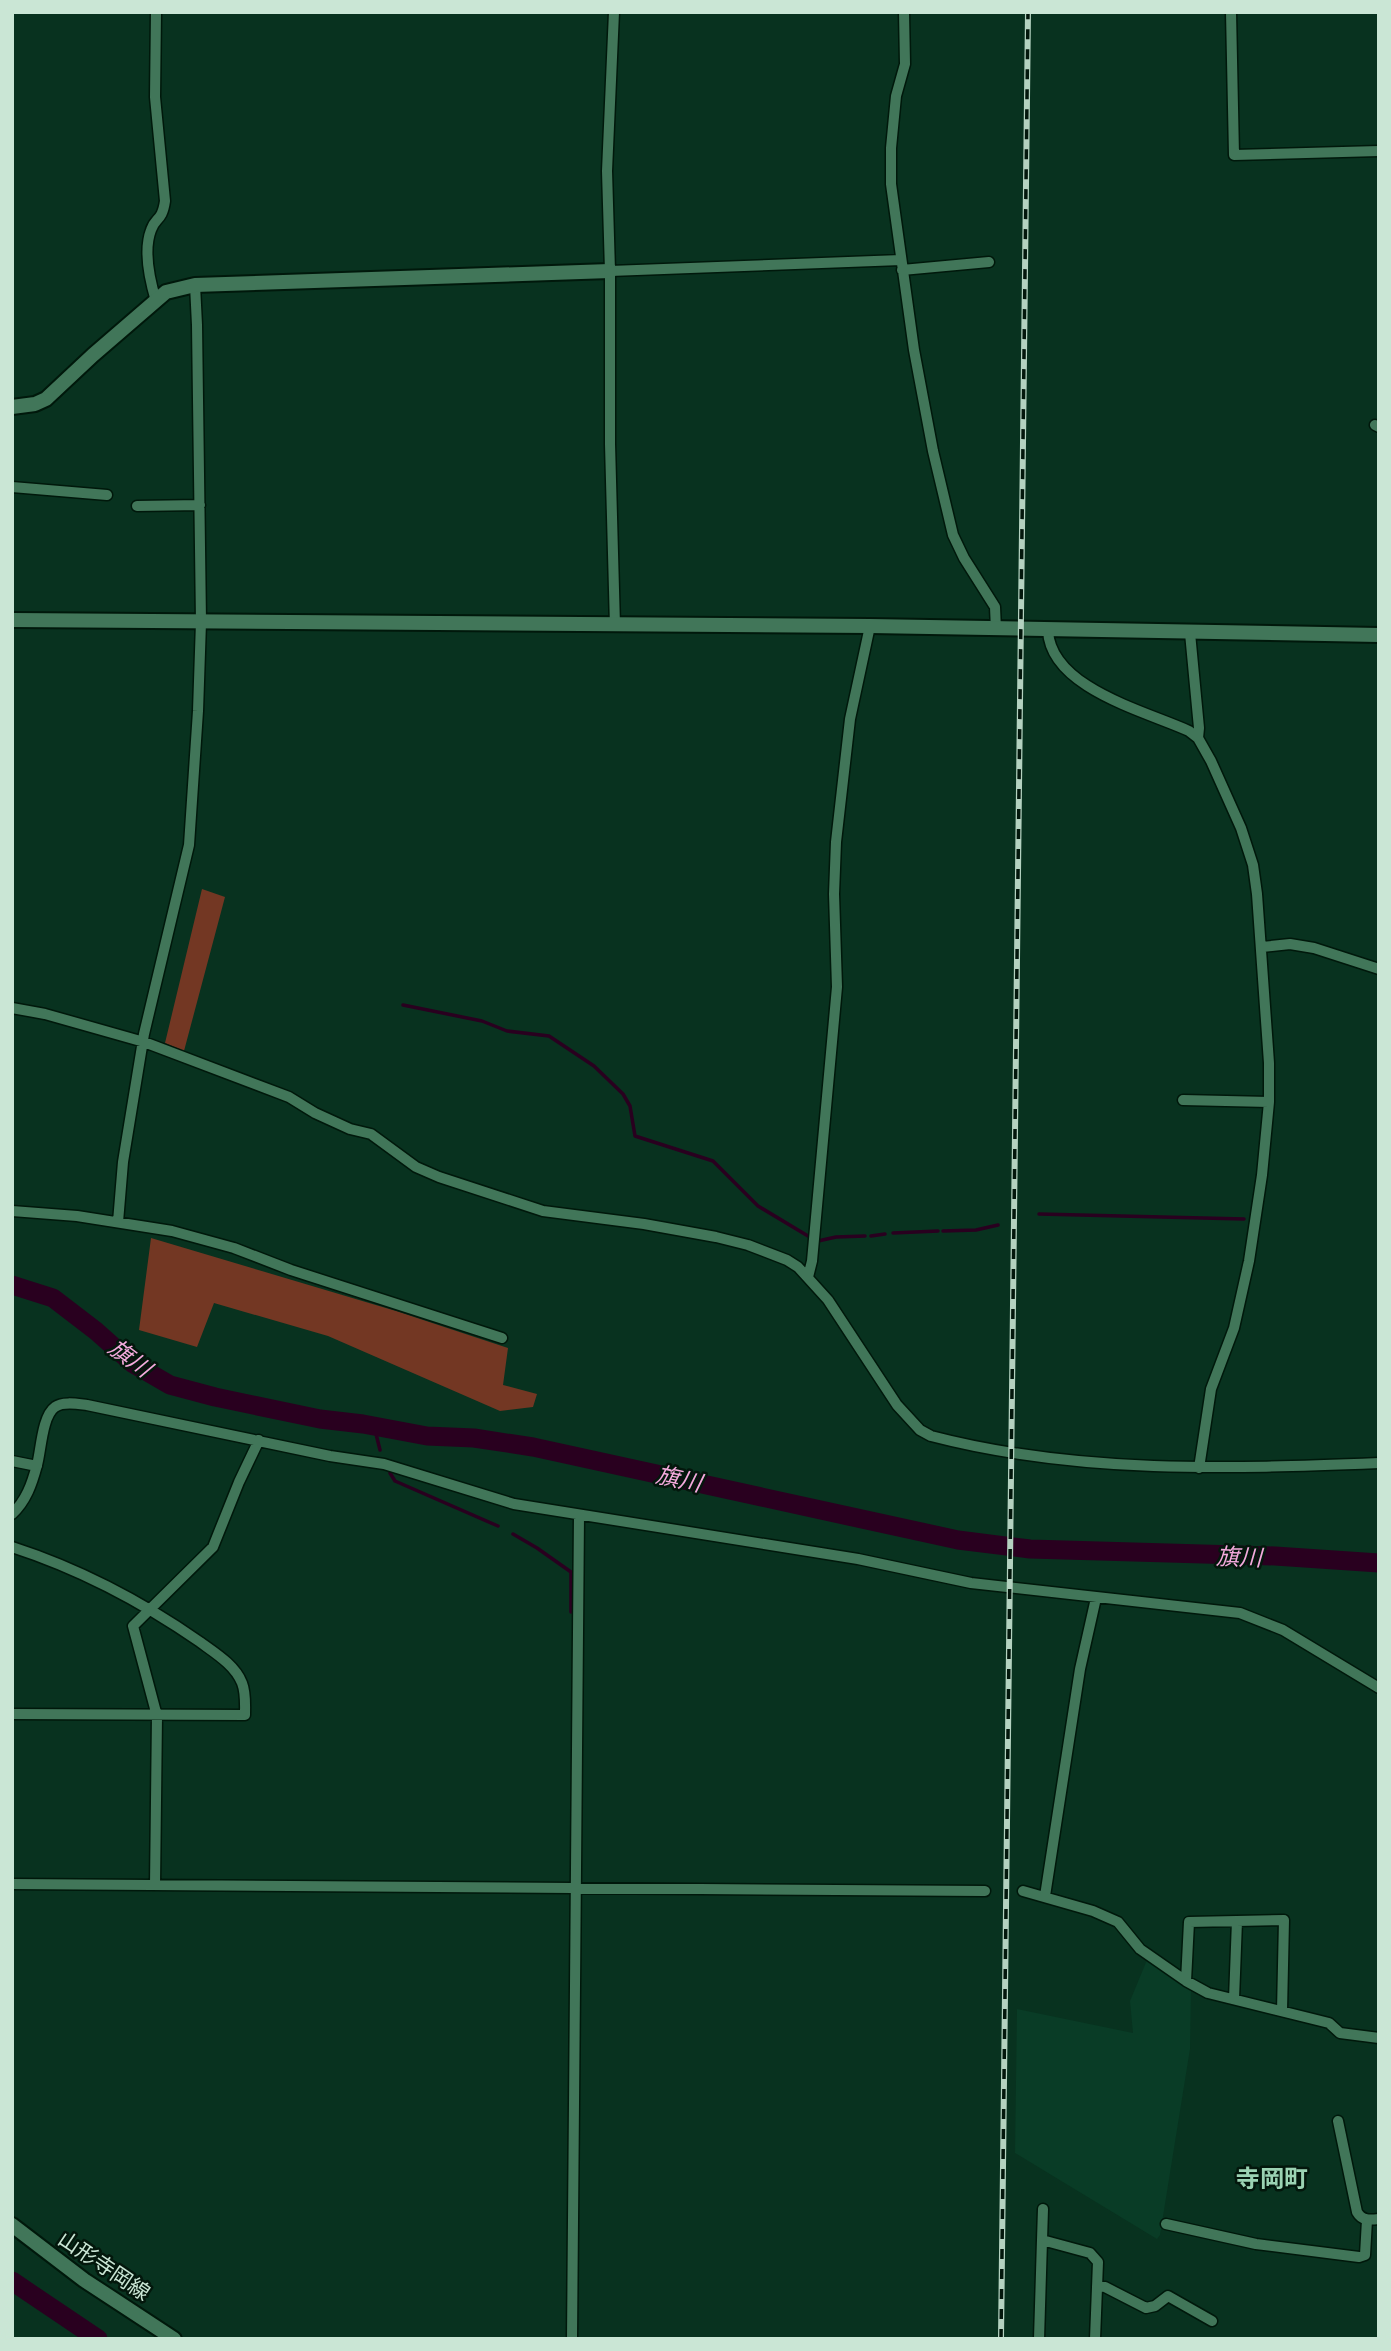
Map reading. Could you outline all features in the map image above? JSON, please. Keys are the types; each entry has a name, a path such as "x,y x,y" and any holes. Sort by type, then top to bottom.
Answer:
{"street":[{"path":"156,12 155,97 165,201 163,216 151,227 148,248 151,284 156,302"},
{"path":"614,12 608,153 610,444 615,626"},
{"path":"904,12 905,64 896,96 891,184 918,375 953,534 964,558 995,607 996,630"},
{"path":"1231,12 1234,155 1379,151"},
{"path":"12,408 46,399 166,292 195,285 989,262"},
{"path":"118,1222 123,1162 144,1042 188,852 201,622 195,285"},
{"path":"12,487 107,495"},
{"path":"136,506 200,505"},
{"path":"12,620 870,626 1379,635"},
{"path":"808,1277 812,1261 837,986 834,894 839,808 850,719 870,626"},
{"path":"1048,631 1048,643 1056,657 1087,685 1198,738 1211,761 1247,846 1257,894 1267,1017 1269,1102 1249,1261 1234,1328 1211,1390 1199,1468"},
{"path":"1190,633 1198,738"},
{"path":"1262,947 1290,944 1314,948 1379,969"},
{"path":"12,1008 46,1014 144,1042 289,1097 315,1113 371,1135 400,1157 439,1177 542,1211 644,1224 741,1243 787,1260 808,1277 828,1300 897,1405 920,1430 931,1436 1011,1455 1127,1465 1199,1468 1379,1464"},
{"path":"1183,1100 1269,1102"},
{"path":"12,1211 118,1222 172,1231 233,1248 304,1274 502,1338"},
{"path":"12,1514 27,1494 37,1466 48,1416 54,1407 65,1403 88,1405 330,1456 384,1464 514,1504 858,1559 971,1583 1240,1614 1283,1630 1379,1688"},
{"path":"155,1885 157,1716 134,1626 213,1548 259,1440"},
{"path":"12,1461 37,1466"},
{"path":"572,2339 579,1515"},
{"path":"12,1547 85,1574 150,1609 220,1657 242,1683 245,1715 12,1714"},
{"path":"1045,1896 1080,1669 1096,1598"},
{"path":"12,1884 985,1891"},
{"path":"1023,1891 1093,1911 1118,1922 1140,1949 1186,1982 1208,1993 1329,2023 1339,2033 1379,2038"},
{"path":"1186,1982 1189,1922 1284,1920 1282,2011"},
{"path":"1234,1999 1237,1921"},
{"path":"1338,2121 1357,2212 1367,2220 1379,2219"},
{"path":"1039,2339 1043,2209"},
{"path":"1166,2224 1256,2245 1363,2257 1367,2220"},
{"name":"山形寺岡線","path":"12,2225 84,2280 174,2339"},
{"path":"1042,2240 1090,2253 1098,2262 1095,2339"},
{"path":"1097,2286 1105,2287 1146,2308 1168,2296 1212,2321"}],"shaded area":[{"path":"202,889 225,897 184,1051 165,1043"},
{"path":"151,1238 396,1311 508,1348 503,1385 537,1394 533,1407 500,1411 328,1336 214,1303 197,1347 139,1330"},
{"path":"1147,1960 1191,1989 1190,2049 1160,2235 1157,2239 1015,2153 1017,2009 1133,2033 1130,2001"}],"waterway":[{"path":"403,1005 482,1021 507,1031 549,1036 594,1066 623,1094 630,1106 635,1136 713,1161 758,1206 808,1236"},
{"path":"1039,1214 1244,1219"},
{"path":"943,1231 976,1230 998,1225"},
{"path":"893,1233 938,1231"},
{"path":"871,1236 885,1234"},
{"path":"818,1241 865,1236"},
{"name":"旗川","path":"12,1285 53,1298 132,1363 170,1385 320,1419 427,1436 474,1438 533,1447 958,1540 1030,1549 1275,1556 1379,1563"},
{"path":"374,1426 380,1450"},
{"path":"390,1473 395,1481 498,1526"},
{"path":"513,1534 571,1572 571,1612"},
{"path":"12,2281 98,2339"}],"railway":[{"path":"1001,2339 1028,12"}],"district":[{"name":"寺岡町","path":"1272,2179"}]}
